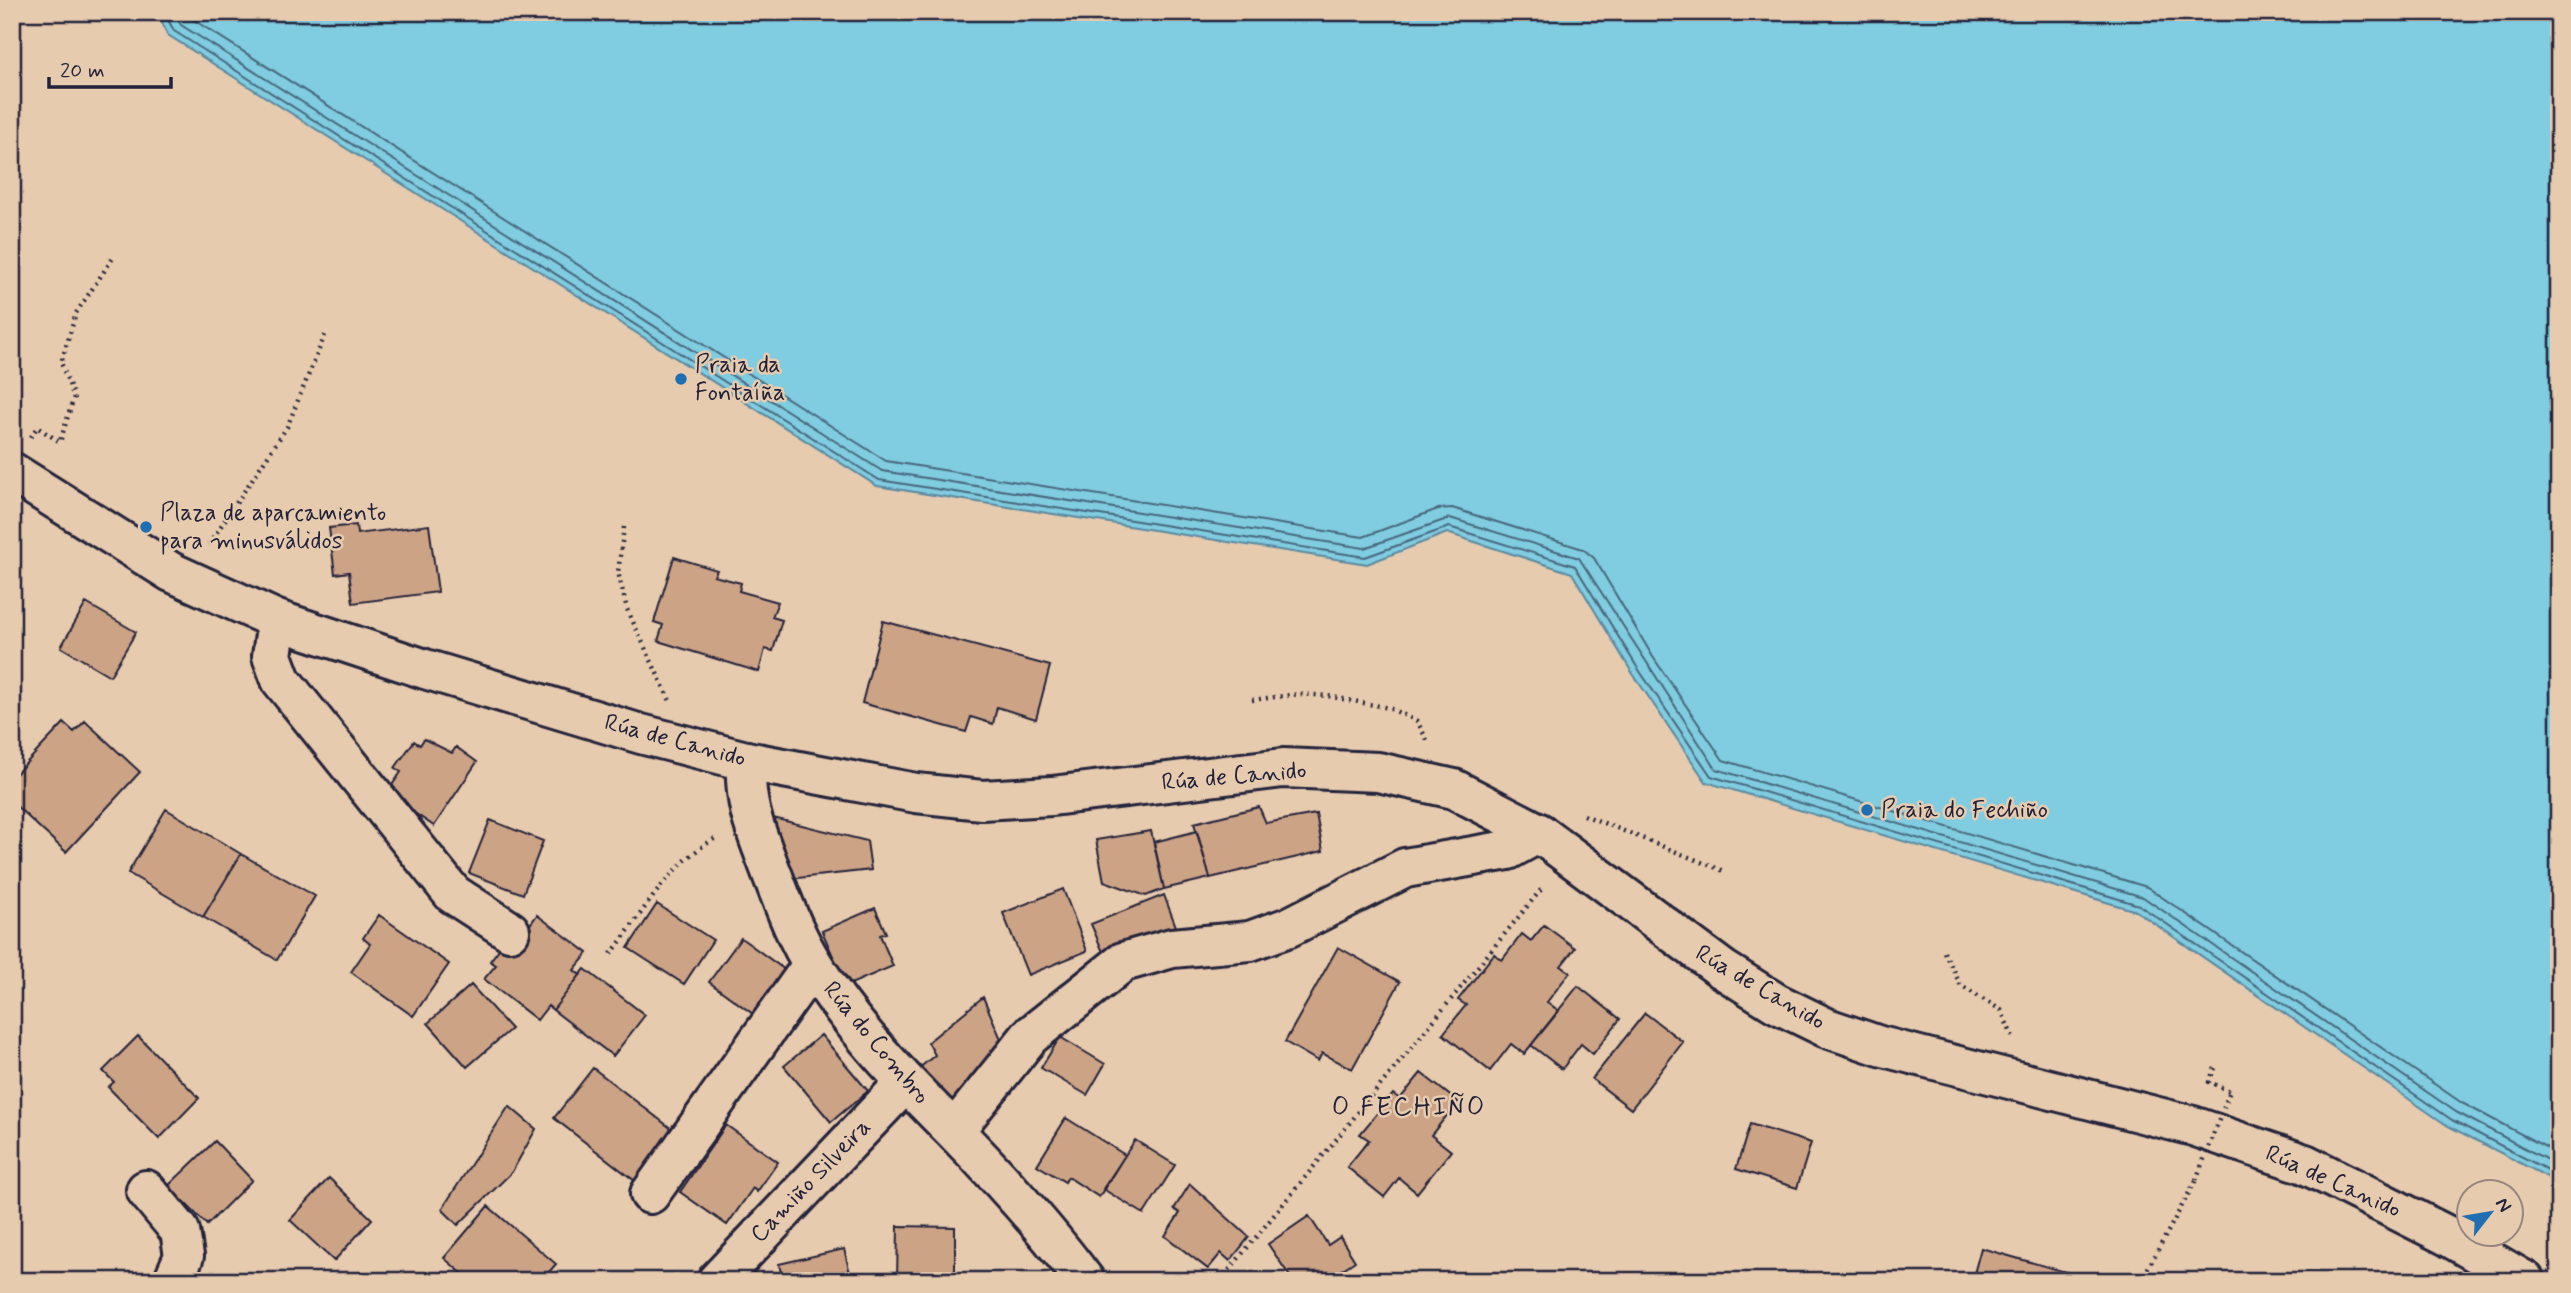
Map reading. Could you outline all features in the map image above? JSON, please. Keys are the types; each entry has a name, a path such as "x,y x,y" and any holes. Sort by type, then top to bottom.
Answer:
{"main road":[{"name":"Rúa de Canido","path":"12,472 171,572 277,620 641,734 746,761 916,793 982,800 1052,796 1283,768 1378,772 1454,789 1539,833 1722,969 1776,1003 1828,1028 1880,1046 2193,1126 2305,1164 2446,1235 2525,1281"},
{"path":"277,620 272,656 281,680 453,894 510,931"},
{"name":"Rúa do Combro","path":"746,761 745,793 755,831 782,900 813,964 845,1011 905,1083 954,1131 1064,1253 1085,1281"},
{"path":"954,1131 1030,1036 1123,962 1172,948 1250,941 1289,927 1405,869 1508,850 1539,833"},
{"path":"650,1194 813,964"},
{"name":"Camiño Silveira","path":"717,1281 905,1083"},
{"path":"146,1190 180,1231 184,1256 173,1281"}],"path":[{"path":"31,438 37,427 60,442 74,397 61,363 76,313 113,258"},
{"path":"205,550 287,427 325,335"},
{"path":"624,527 618,572 627,609 671,702"},
{"path":"1252,700 1298,694 1328,695 1389,708 1417,722 1432,749"},
{"path":"1577,817 1588,815 1724,871"},
{"path":"611,954 675,870 696,849 725,833"},
{"path":"1220,1281 1542,888"},
{"path":"1944,952 1961,986 2001,1010 2015,1043"},
{"path":"2141,1281 2196,1180 2230,1091 2209,1082 2215,1068"}],"water":[{"path":"157,12 2559,12 2559,1183 2448,1126 2136,911 1706,782 1631,671 1572,573 1447,533 1367,564 877,486 168,35"}],"building":[{"path":"356,525 357,534 429,525 438,592 353,603 349,572 335,574 329,528"},
{"path":"674,557 717,570 714,576 741,583 739,591 778,602 772,617 782,620 773,651 765,649 759,672 658,641 663,625 654,622"},
{"path":"86,603 136,632 110,676 61,647"},
{"path":"883,621 1050,666 1036,719 997,707 993,724 971,717 966,732 862,703"},
{"path":"85,721 140,772 66,852 12,802 12,778 64,723 74,732"},
{"path":"424,739 452,753 456,747 477,762 434,826 386,794 401,772 395,768 414,741 420,745"},
{"path":"1259,807 1266,823 1316,814 1323,851 1210,878 1194,823"},
{"path":"166,809 241,854 203,917 128,873"},
{"path":"769,817 867,841 871,870 789,879"},
{"path":"490,820 543,841 523,894 469,873"},
{"path":"1151,831 1164,889 1146,896 1104,881 1096,840"},
{"path":"1197,831 1210,878 1164,889 1154,842"},
{"path":"241,854 315,896 277,960 203,917"},
{"path":"1063,889 1087,951 1028,975 1003,913"},
{"path":"1164,895 1178,932 1106,959 1091,924"},
{"path":"657,904 713,940 684,984 628,948"},
{"path":"875,908 886,933 880,935 893,966 846,986 822,931"},
{"path":"379,915 449,964 413,1016 351,972 370,944 363,938"},
{"path":"537,915 588,953 574,970 580,975 553,1010 548,1006 537,1020 484,979 496,965 490,961 518,924 526,930"},
{"path":"1544,925 1575,948 1561,966 1570,972 1547,1002 1559,1011 1524,1054 1511,1044 1490,1071 1443,1034 1466,1005 1458,1000 1494,954 1502,960 1522,934 1531,941"},
{"path":"741,938 792,975 760,1019 709,982"},
{"path":"1338,947 1400,982 1352,1069 1322,1053 1318,1061 1285,1042"},
{"path":"585,969 645,1015 613,1056 553,1010"},
{"path":"471,985 511,1029 467,1067 428,1023"},
{"path":"1578,986 1620,1019 1593,1054 1581,1044 1562,1069 1531,1045"},
{"path":"983,997 1004,1046 955,1105 917,1070 935,1055 928,1042"},
{"path":"1645,1013 1683,1042 1631,1109 1592,1079"},
{"path":"821,1035 868,1091 831,1122 784,1066"},
{"path":"138,1036 199,1098 159,1139 108,1087 114,1082 103,1071"},
{"path":"1060,1037 1105,1064 1087,1095 1041,1068"},
{"path":"593,1068 673,1130 635,1181 554,1118"},
{"path":"1421,1073 1458,1102 1431,1135 1451,1151 1417,1193 1399,1178 1384,1197 1347,1167 1369,1140 1360,1134 1393,1094 1400,1099"},
{"path":"509,1106 536,1129 512,1172 458,1225 442,1209"},
{"path":"1066,1118 1125,1155 1099,1197 1068,1177 1065,1182 1037,1165"},
{"path":"1750,1124 1811,1143 1797,1188 1736,1169"},
{"path":"726,1125 778,1162 757,1192 753,1188 727,1225 680,1192"},
{"path":"1135,1140 1175,1165 1144,1214 1103,1189"},
{"path":"215,1141 252,1180 207,1225 168,1186"},
{"path":"329,1178 372,1219 334,1261 290,1220"},
{"path":"1190,1184 1249,1237 1230,1261 1221,1253 1208,1269 1165,1236 1180,1213 1174,1209"},
{"path":"488,1206 556,1264 541,1281 471,1281 444,1258"},
{"path":"1309,1216 1328,1245 1340,1237 1355,1261 1325,1281 1293,1281 1268,1244"},
{"path":"898,1226 955,1227 955,1281 897,1281"},
{"path":"1981,1248 2090,1279 1972,1281"},
{"path":"844,1249 852,1281 783,1281 779,1264"}],"place":[{"name":"Praia da Fontaíña","path":"681,379"},
{"name":"Plaza de aparcamiento para minusválidos","path":"146,527"},
{"name":"Praia do Fechiño","path":"1867,810"}],"district":[{"name":"O FECHIÑO","path":"1409,1108"}]}
